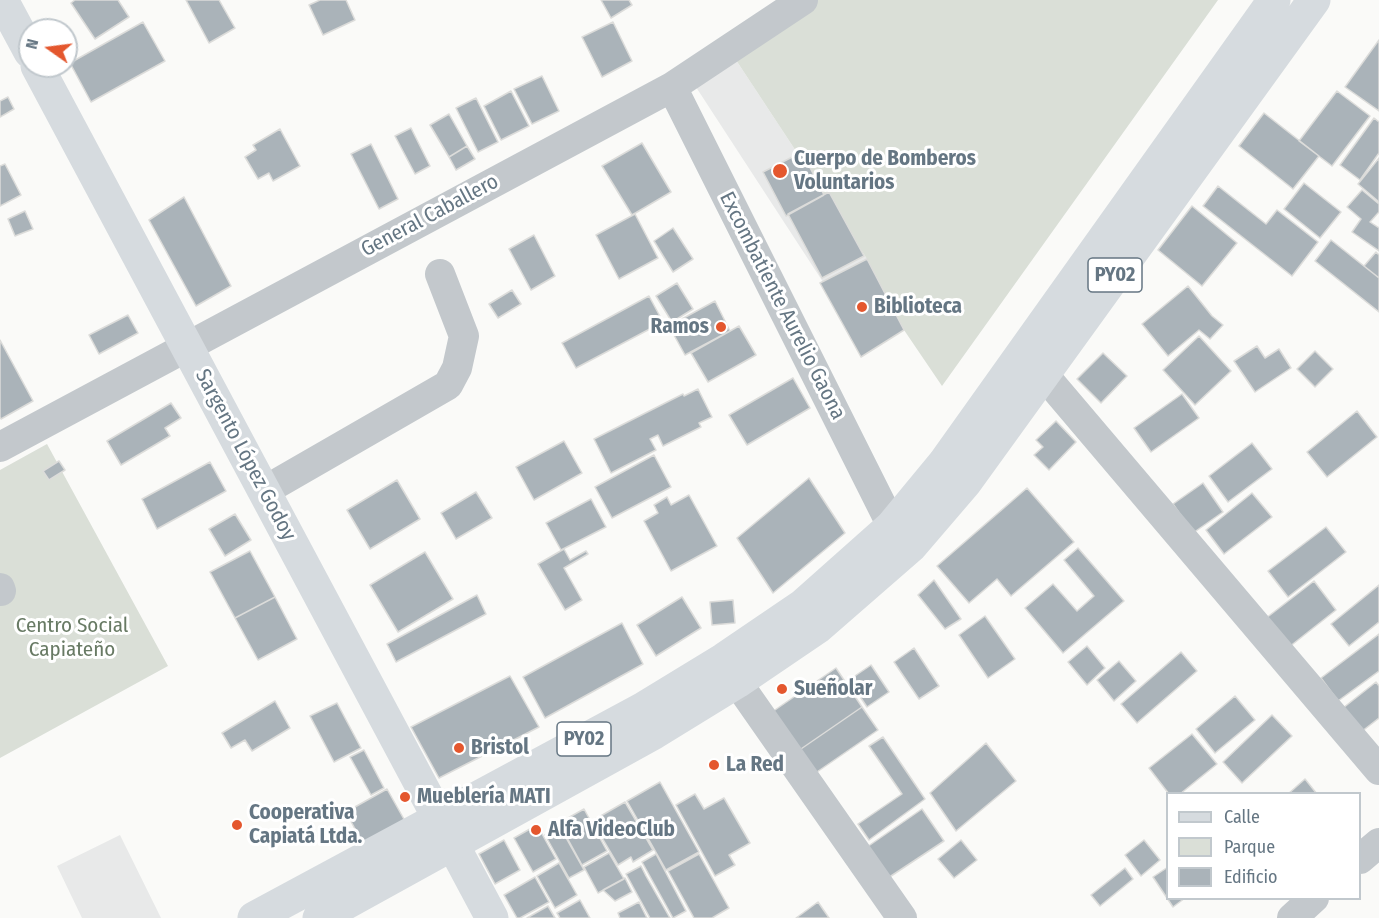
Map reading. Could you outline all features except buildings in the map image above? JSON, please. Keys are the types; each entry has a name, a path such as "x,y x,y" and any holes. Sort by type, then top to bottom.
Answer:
{"main road":[{"path":"2,0 18,30"},
{"name":"PY02","path":"319,918 446,830 724,658 801,606 892,526 944,463 1274,0"},
{"name":"PY02","path":"254,918 654,733 737,682 818,627 912,546 965,483 1314,0"},
{"name":"Sargento López Godoy","path":"44,78 492,918"}],"street":[{"name":"General Caballero","path":"4,435 187,346 672,87 803,0"},
{"name":"Excombatiente Aurelio Gaona","path":"672,87 892,526"},
{"path":"264,491 448,385 458,368 464,336 440,273"},
{"path":"1043,374 1379,770"},
{"path":"737,682 902,918"},
{"path":"1361,858 1379,843"},
{"path":"1292,918 1312,900"}],"shaded area":[{"name":"Cuerpo de Bomberos Voluntarios","path":"734,57 867,259 823,282 694,84"},
{"path":"120,835 161,918 82,918 57,866"}],"green space":[{"path":"808,0 1218,0 942,386 904,330 867,259 734,57"},
{"name":"Centro Social Capiateño","path":"47,444 168,666 0,758 0,470"}],"place":[{"name":"Cuerpo de Bomberos Voluntarios","path":"780,171"},
{"name":"Biblioteca","path":"862,307"},
{"name":"Ramos","path":"721,327"},
{"name":"Sueñolar","path":"782,689"},
{"name":"Bristol","path":"459,748"},
{"name":"La Red","path":"714,765"},
{"name":"Mueblería MATI","path":"405,797"},
{"name":"Cooperativa Capiatá Ltda.","path":"237,825"},
{"name":"Alfa VideoClub","path":"536,830"}]}
